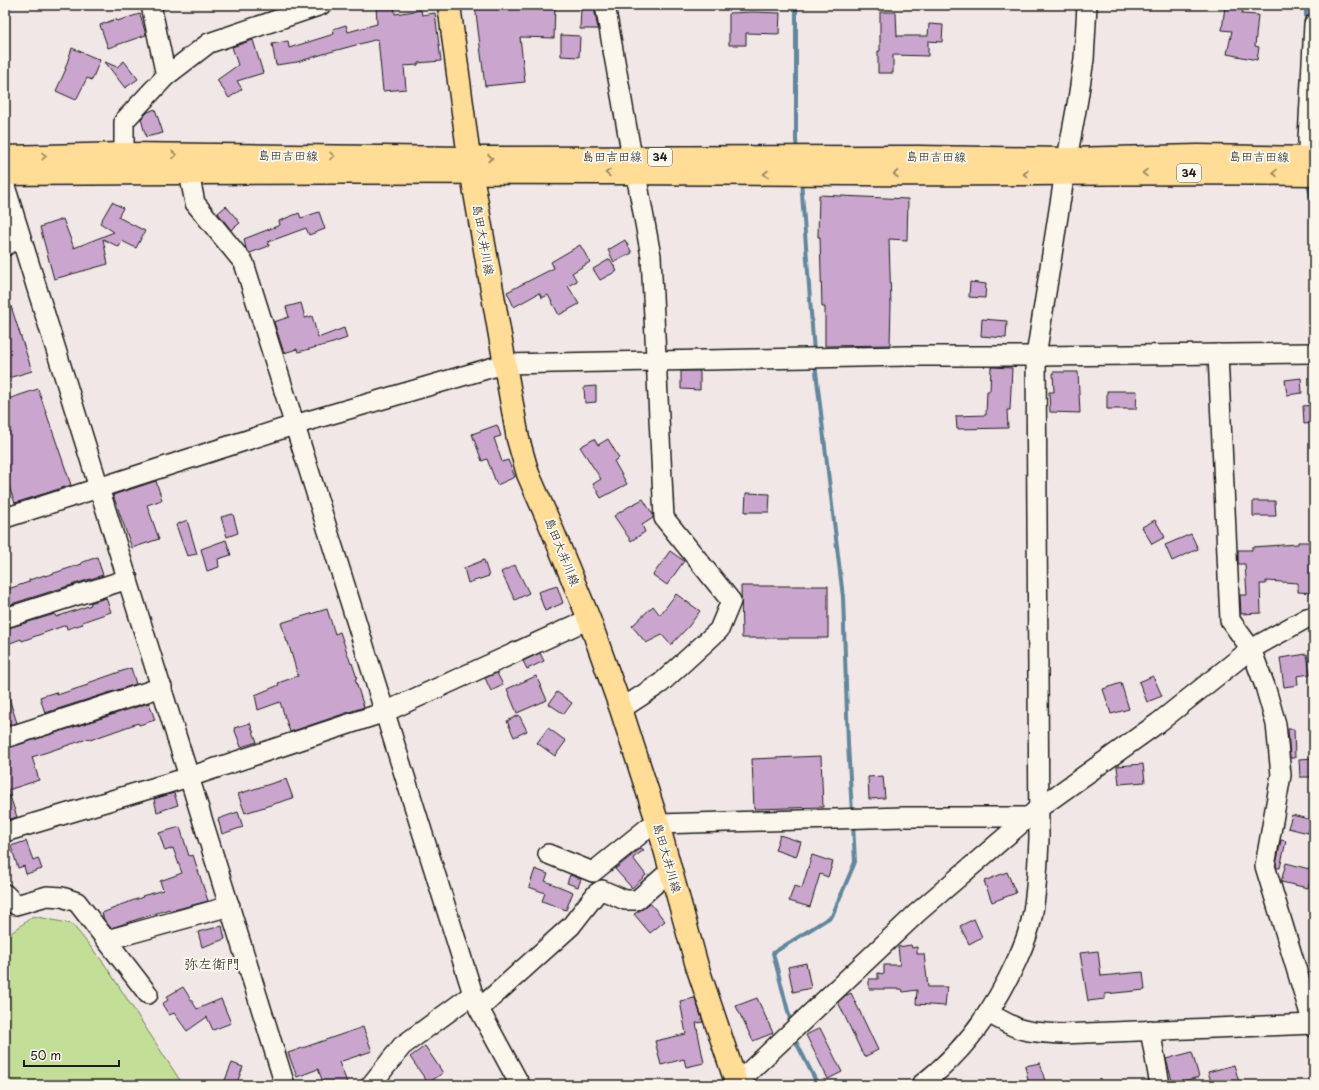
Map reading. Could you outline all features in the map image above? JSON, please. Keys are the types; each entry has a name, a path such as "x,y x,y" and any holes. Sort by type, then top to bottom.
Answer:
{"main road":[{"name":"島田大井川線","path":"449,5 470,165 518,439 528,474 589,619 621,709 658,824 697,966 737,1084"},
{"name":"島田吉田線","path":"5,157 124,154 470,165"},
{"name":"島田吉田線","path":"5,174 189,173 470,165 634,165 918,156 1066,166 1198,156 1312,163"}],"street":[{"path":"151,5 166,76"},
{"path":"124,154 124,121 166,76 208,43 321,5"},
{"path":"605,5 651,256 664,518 731,601 719,630 661,683 621,709"},
{"path":"921,1085 955,1055 988,1013 1002,991 1012,971 1032,918 1037,878 1034,813 1036,356 1084,59 1087,5"},
{"path":"1312,163 1308,139 1314,24"},
{"path":"189,173 195,202 244,263 476,1001 520,1085"},
{"path":"5,186 13,241 99,487 285,1085"},
{"path":"5,518 294,425 504,364 906,356 1314,353"},
{"path":"988,1013 1019,1029 1038,1033 1061,1034 1309,1025 1265,866 1281,775 1276,724 1265,686 1251,649 1230,620 1218,354"},
{"path":"5,618 128,579"},
{"path":"737,1084 917,913 1034,813 1158,723 1251,649 1307,618 1314,617"},
{"path":"5,832 189,777 385,712 589,619"},
{"path":"5,738 162,687"},
{"path":"548,854 593,872 649,827 658,824 1034,813"},
{"path":"371,1085 402,1046 476,1001 571,926 596,894 602,890 625,900 637,900 671,870"},
{"path":"5,894 16,905 46,896 62,897 77,902 148,994"},
{"path":"107,940 230,906"},
{"path":"1150,1030 1160,1085"}],"green space":[{"path":"33,916 72,924 103,962 183,1085 5,1085 5,938"}],"building":[{"path":"376,5 394,5 395,14 421,10 422,15 435,13 441,61 404,66 406,89 383,91 378,39 297,62 276,65 272,44 288,41 289,48 334,34 333,29 346,25 348,32 377,24"},
{"path":"475,5 555,5 554,38 520,37 525,82 485,86"},
{"path":"1225,6 1243,8 1242,14 1258,15 1255,46 1259,47 1257,60 1227,54 1232,31 1222,30"},
{"path":"581,8 594,8 598,29 580,29"},
{"path":"880,12 896,12 897,36 928,36 929,24 943,25 942,42 928,41 928,56 893,55 893,73 878,73 878,51 880,51"},
{"path":"729,13 780,13 779,34 746,33 746,45 729,45"},
{"path":"140,14 146,35 108,48 100,25 116,19 117,21"},
{"path":"561,35 580,36 579,57 561,56"},
{"path":"253,40 263,73 237,81 242,89 229,98 217,80 238,65 232,47"},
{"path":"72,48 100,60 92,80 87,78 76,100 56,91 66,69"},
{"path":"124,61 138,79 125,88 105,62 117,67"},
{"path":"155,109 163,133 146,137 141,119 148,112"},
{"path":"819,195 908,199 907,240 889,239 891,306 890,345 825,346 825,307 822,307 820,237 818,237"},
{"path":"112,202 123,208 118,217 145,231 136,248 122,241 119,247 103,239 108,264 54,279 40,227 63,219 74,248 114,232 100,223"},
{"path":"226,206 240,223 231,230 218,213"},
{"path":"319,212 325,229 309,235 306,228 268,242 269,246 250,253 246,249 244,239 280,225 279,221 299,213 301,218"},
{"path":"625,240 632,253 614,262 608,250"},
{"path":"580,245 590,262 572,273 577,281 568,286 579,304 559,315 548,295 542,298 539,293 514,307 507,292 554,268 551,262"},
{"path":"610,259 617,271 600,280 593,269"},
{"path":"970,282 986,284 985,298 969,297"},
{"path":"5,294 7,294 32,371 5,379"},
{"path":"301,303 305,318 312,316 318,338 344,328 347,338 298,352 297,349 284,353 274,322 289,317 286,307"},
{"path":"982,319 1007,321 1006,338 981,336"},
{"path":"991,367 1012,368 1010,410 1007,410 1008,428 957,429 956,416 986,415 987,391 990,391"},
{"path":"681,371 700,371 700,390 681,389"},
{"path":"1053,372 1078,372 1080,413 1050,412 1049,392 1054,392"},
{"path":"1301,378 1302,393 1287,395 1285,380"},
{"path":"596,386 596,402 585,403 584,387"},
{"path":"38,389 71,485 15,503 9,487 5,489 5,400"},
{"path":"1107,391 1137,391 1136,409 1107,409"},
{"path":"1314,405 1314,423 1304,424 1303,406"},
{"path":"497,425 501,436 494,438 502,462 508,460 515,477 497,485 487,459 482,461 472,434"},
{"path":"594,439 598,445 608,439 619,458 614,461 627,484 601,498 593,484 601,479 580,447"},
{"path":"156,481 162,500 147,505 159,539 132,548 113,495"},
{"path":"746,493 770,494 769,512 745,512"},
{"path":"643,499 653,515 653,518 642,525 645,532 631,541 614,516"},
{"path":"1253,501 1275,501 1276,516 1253,516"},
{"path":"233,514 238,533 227,537 221,517"},
{"path":"187,520 197,554 187,556 176,525"},
{"path":"1155,520 1165,537 1152,544 1142,527"},
{"path":"1191,534 1198,549 1172,561 1165,545"},
{"path":"226,540 231,555 218,559 219,567 207,571 201,549"},
{"path":"1298,542 1311,542 1314,593 1298,592 1298,583 1266,581 1266,584 1260,584 1261,613 1241,614 1240,595 1247,595 1245,564 1238,564 1238,550 1252,550 1252,547 1298,544"},
{"path":"670,551 684,561 667,585 653,575"},
{"path":"97,557 103,575 5,606 5,590 29,582 29,580 82,564 81,563"},
{"path":"484,560 489,576 468,583 464,568"},
{"path":"515,565 529,593 515,600 501,572"},
{"path":"557,586 563,603 545,611 538,592"},
{"path":"741,586 828,586 828,638 742,638"},
{"path":"676,594 700,611 689,626 671,645 662,635 646,643 632,626 653,606 660,615"},
{"path":"106,598 111,612 67,629 66,625 22,641 21,639 5,645 5,629 55,614 56,617 91,605 90,603"},
{"path":"327,609 335,634 340,632 351,664 352,663 357,678 355,679 364,707 290,732 280,702 258,710 255,695 279,685 278,683 298,676 281,623"},
{"path":"540,653 544,661 527,669 523,661"},
{"path":"1307,654 1310,674 1297,676 1298,685 1284,687 1280,658"},
{"path":"131,668 136,684 45,713 40,697 56,692 57,695 88,685 88,683"},
{"path":"497,673 503,685 491,691 485,678"},
{"path":"536,676 547,700 517,713 507,689"},
{"path":"1153,676 1162,696 1147,702 1139,682"},
{"path":"1121,683 1129,709 1111,714 1103,689"},
{"path":"7,692 17,723 5,726 5,693"},
{"path":"557,692 572,703 564,714 549,704"},
{"path":"149,703 155,720 139,725 138,723 90,740 90,738 32,757 39,780 8,790 17,817 5,821 5,749"},
{"path":"519,715 527,731 514,737 507,721"},
{"path":"250,723 257,742 241,747 234,728"},
{"path":"548,728 566,741 555,756 537,743"},
{"path":"1288,729 1294,729 1295,758 1290,758"},
{"path":"821,756 823,807 754,809 752,759"},
{"path":"1314,758 1314,777 1300,777 1299,759"},
{"path":"1143,764 1145,782 1119,784 1117,766"},
{"path":"883,776 885,798 869,799 868,777"},
{"path":"286,779 293,798 245,813 238,794"},
{"path":"174,793 178,805 157,812 154,799"},
{"path":"238,812 243,827 222,834 218,819"},
{"path":"1292,815 1312,820 1308,833 1288,828"},
{"path":"180,827 189,856 193,855 208,901 170,911 169,909 111,928 104,920 102,913 143,897 142,896 163,890 160,881 182,873 173,848 165,851 159,833"},
{"path":"780,835 801,842 796,857 775,850"},
{"path":"1281,840 1286,841 1280,868 1277,868 1276,865"},
{"path":"26,841 33,860 38,858 42,869 26,874 24,866 18,868 11,846"},
{"path":"641,848 644,850 633,858 646,875 632,888 615,869"},
{"path":"812,855 833,862 828,877 820,874 810,907 789,901 794,886 802,888"},
{"path":"1286,863 1313,870 1308,888 1281,882"},
{"path":"535,869 548,874 545,881 573,892 566,910 542,901 545,893 529,887"},
{"path":"1007,872 1016,893 992,902 984,881"},
{"path":"570,875 581,879 578,887 567,883"},
{"path":"650,903 665,921 650,933 634,914"},
{"path":"974,919 982,937 969,944 960,926"},
{"path":"222,926 225,939 202,947 198,932"},
{"path":"911,945 912,948 917,947 917,954 924,954 928,987 947,987 945,1006 916,1004 917,990 903,992 902,989 869,989 869,979 878,979 878,973 884,974 884,965 900,965 898,947"},
{"path":"1098,951 1101,976 1143,972 1145,990 1105,994 1105,999 1088,1001 1080,953"},
{"path":"806,963 811,988 793,992 788,967"},
{"path":"183,987 197,1009 221,999 231,1023 213,1030 207,1017 187,1031 174,1013 169,1015 162,1004 168,1000 166,997"},
{"path":"851,993 878,1050 864,1057 838,1002"},
{"path":"695,998 703,1022 696,1023 704,1063 686,1067 684,1059 661,1065 655,1041 686,1034 680,1001"},
{"path":"757,998 773,1033 753,1041 736,1006"},
{"path":"363,1027 372,1051 339,1062 348,1085 324,1085 318,1069 297,1077 288,1053"},
{"path":"820,1028 842,1072 828,1079 806,1035"},
{"path":"425,1046 443,1073 428,1083 410,1057"},
{"path":"1192,1052 1199,1077 1173,1084 1166,1059"},
{"path":"232,1063 243,1067 236,1085 223,1085"},
{"path":"1040,1063 1046,1085 1029,1085 1025,1066"},
{"path":"1234,1065 1240,1085 1212,1085 1208,1072"}],"waterway":[{"path":"796,5 797,151"},
{"path":"1306,5 1306,24"},
{"path":"1307,179 1314,210"},
{"path":"801,180 814,352"},
{"path":"815,363 843,597 852,813"},
{"path":"791,1023 773,953 832,916 855,862 853,823"},
{"path":"794,1038 818,1085"}],"district":[{"name":"弥左衛門","path":"212,964"}]}
